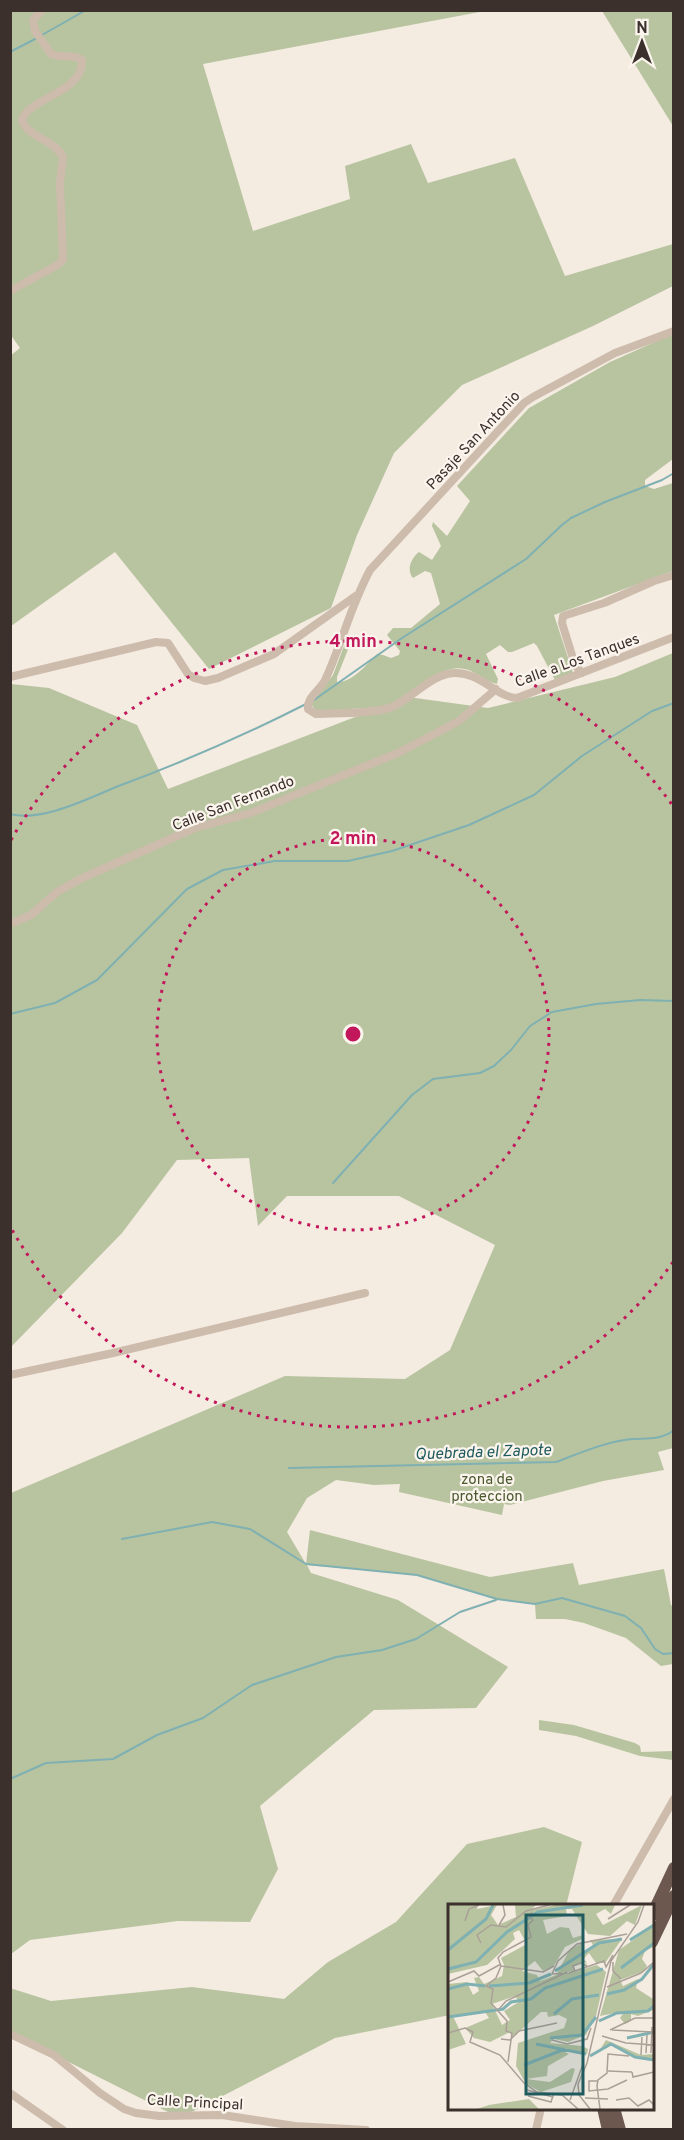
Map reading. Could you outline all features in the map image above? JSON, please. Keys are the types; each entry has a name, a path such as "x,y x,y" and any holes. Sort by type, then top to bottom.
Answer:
{"highway":[{"path":"654,1911 674,1868"},
{"path":"654,1938 674,1896"},
{"path":"603,2110 609,2130"},
{"path":"614,2110 620,2130"}],"street":[{"path":"10,291 59,264 63,259 60,183 63,157 56,147 27,128 22,120 28,110 62,91 78,74 83,62 76,56 51,54 34,31 32,24 42,10"},
{"name":"Pasaje San Antonio","path":"357,595 370,570 379,559 524,403 615,353 674,332"},
{"path":"582,674 575,665 562,623 563,616 604,603 674,574"},
{"path":"10,677 156,642 168,643 188,674 194,678 205,681 218,678 274,654 357,595"},
{"name":"Calle a Los Tanques","path":"357,595 326,681 307,704 310,712 316,714 393,707 435,680 454,673 471,674 511,698 518,698 674,638"},
{"name":"Calle San Fernando","path":"10,924 31,915 57,892 81,879 195,828 251,813 410,747 459,721 496,688"},
{"path":"10,1375 365,1293"},
{"path":"615,1904 674,1799"},
{"name":"Calle Principal","path":"10,2034 54,2055 100,2093 124,2109 166,2116 222,2115 295,2126 366,2130"},
{"path":"10,2093 63,2130"},
{"path":"536,2130 541,2110"}],"green space":[{"path":"11,11 485,11 203,64 253,231 350,199 345,166 411,144 428,183 515,158 565,276 673,244 673,286 593,326 462,385 394,453 357,535 331,608 209,669 115,552 11,626 10,356 20,348 10,334"},
{"path":"602,11 673,11 673,126"},
{"name":"zona de proteccion","path":"673,334 673,459 645,480 645,486 654,489 673,483 673,571 554,615 573,673 555,680 534,643 512,652 508,652 500,645 486,654 498,679 497,684 471,671 462,668 453,669 437,675 408,697 488,708 615,677 673,653 673,1448 658,1452 664,1470 603,1481 510,1505 504,1504 502,1515 399,1492 400,1484 374,1485 336,1480 307,1498 287,1532 306,1564 310,1530 490,1577 573,1563 579,1585 664,1569 673,1607 673,1664 661,1666 626,1638 584,1623 565,1619 536,1619 535,1604 497,1599 417,1575 307,1565 311,1573 398,1600 508,1667 476,1708 374,1710 260,1806 278,1869 250,1922 178,1921 30,1940 11,1954 11,1493 285,1376 405,1379 450,1350 495,1245 399,1196 287,1196 258,1226 249,1158 177,1160 122,1233 11,1347 11,684 49,688 137,725 168,789 381,707 319,711 315,710 311,704 333,675 350,635 353,637 337,682 354,676 377,654 391,658 399,655 400,651 387,635 393,628 411,628 440,604 431,573 425,571 413,578 410,568 414,557 419,552 432,560 441,546 432,526 433,522 447,536 470,501 457,486 529,408 610,362"},
{"path":"539,1720 574,1725 635,1743 640,1746 641,1752 673,1751 673,1760 640,1756 576,1736 539,1730"},
{"path":"544,1827 582,1842 566,1904 448,1904 448,2015 335,2038 180,2118 11,2033 10,1988 51,2001 192,1987 284,1999 328,1962 396,1922 467,1844"}],"waterway":[{"path":"42,35 86,10"},
{"path":"10,52 37,38"},
{"path":"314,700 402,638 526,559 571,518 674,473"},
{"path":"10,1014 55,1003 97,980 187,889 223,870 275,861 348,861 392,851 469,825 534,795 582,756 652,711 674,703"},
{"path":"10,814 36,815 78,803 212,748 306,704"},
{"path":"333,1183 412,1095 433,1079 480,1073 494,1066 511,1050 530,1026 552,1012 596,1004 640,1000 674,1001"},
{"name":"Quebrada el Zapote","path":"289,1468 556,1462 604,1445 623,1440 659,1437 674,1430"},
{"path":"122,1539 212,1522 250,1529 306,1564 417,1575 497,1599 535,1604 562,1598 625,1616 641,1628 655,1649 663,1654 674,1653"},
{"path":"10,1779 46,1763 113,1759 157,1735 203,1718 252,1685 336,1657 382,1650 416,1639 460,1612 496,1600"}]}
